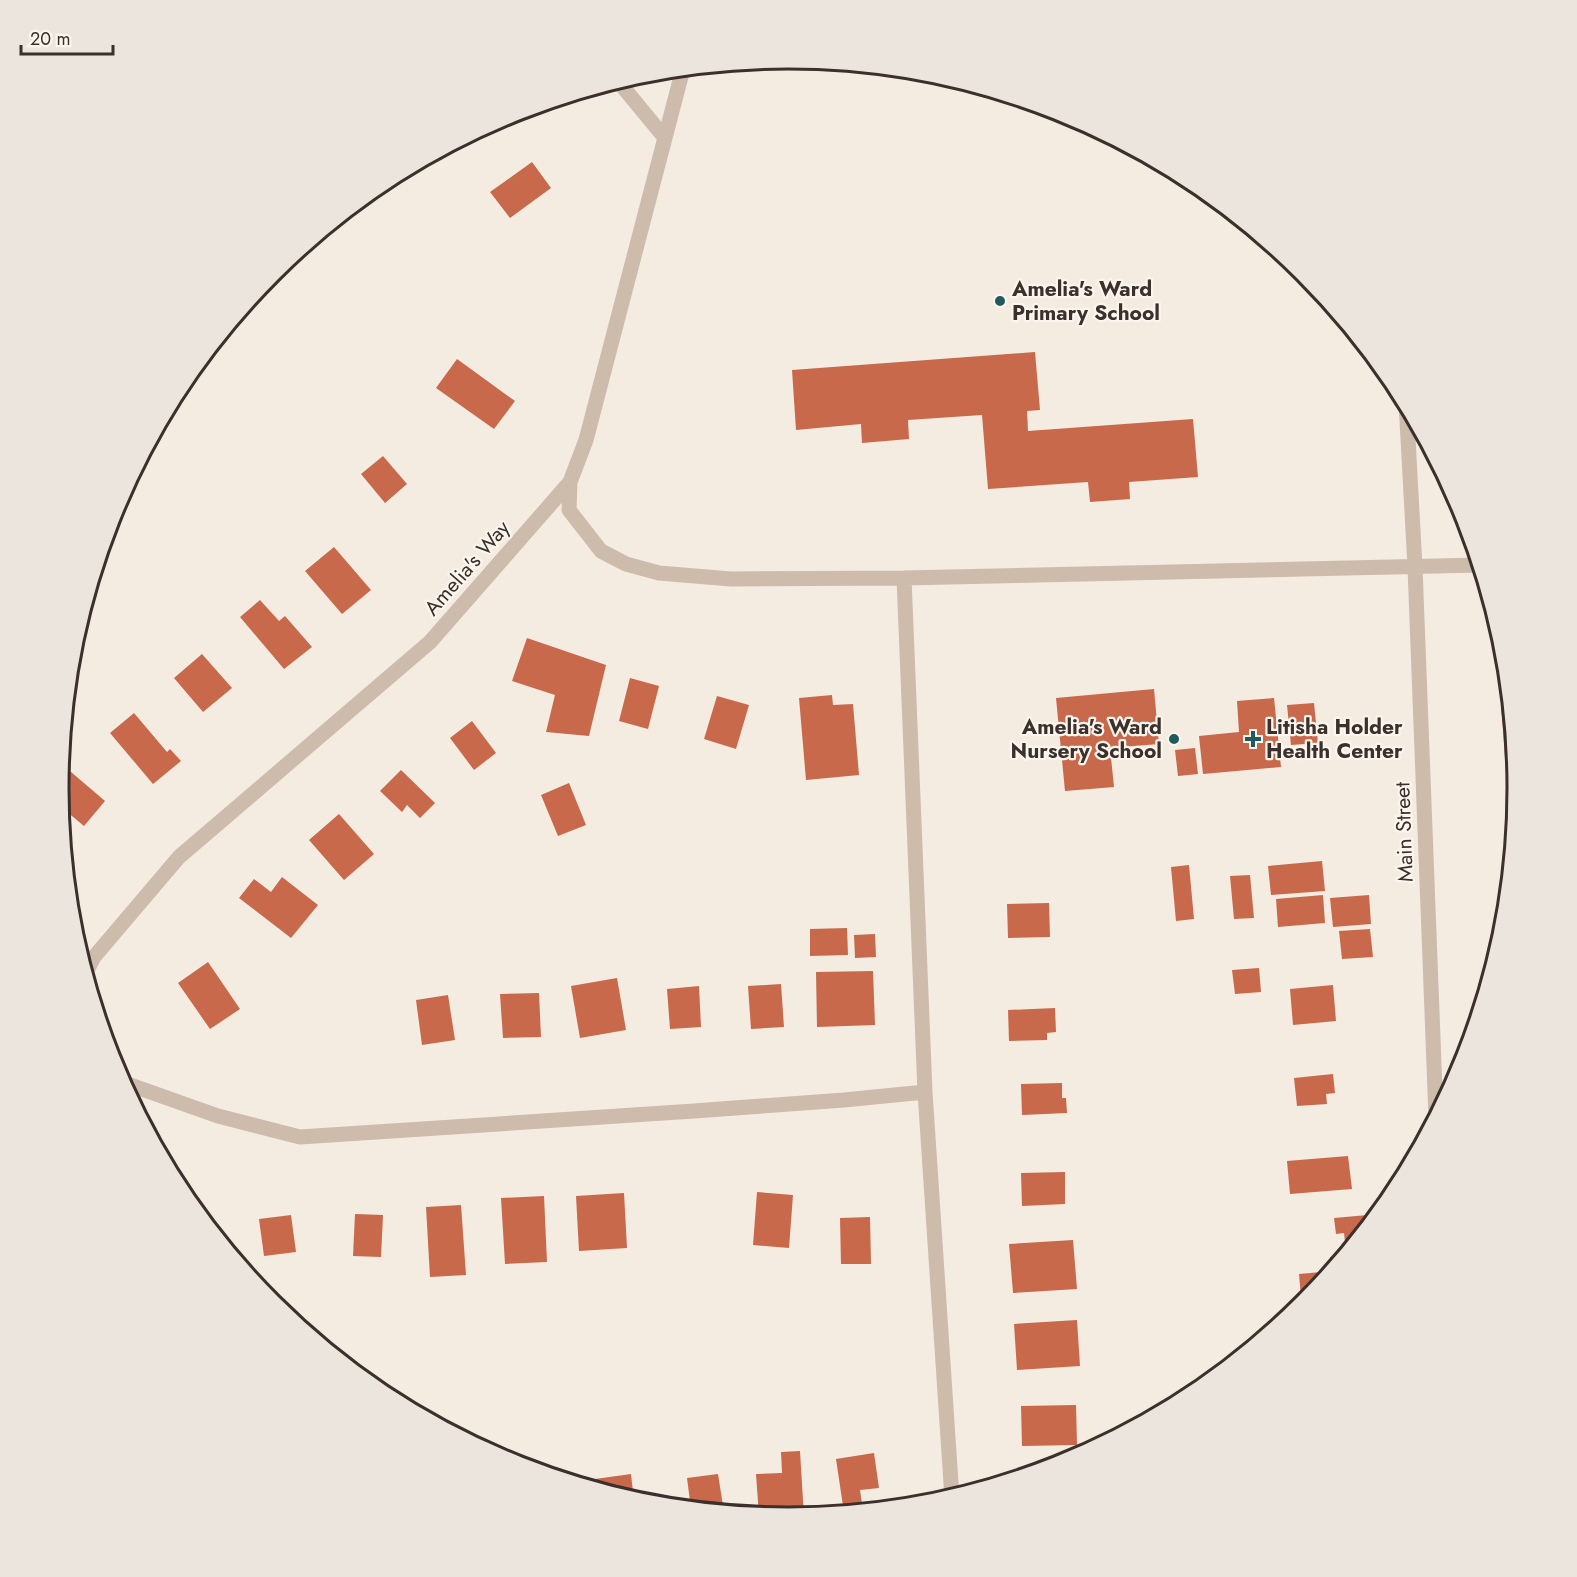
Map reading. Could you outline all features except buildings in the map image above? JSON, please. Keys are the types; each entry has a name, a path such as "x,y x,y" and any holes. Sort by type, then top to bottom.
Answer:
{"street":[{"name":"Amelia's Way","path":"91,963 179,857 430,642 570,482 586,440 681,77"},
{"path":"624,89 665,138"},
{"name":"Main Street","path":"1407,421 1436,1102"},
{"path":"570,482 569,510 601,551 626,564 659,573 731,579 904,578 1472,565"},
{"path":"904,578 925,1092 951,1489"},
{"path":"134,1086 218,1116 300,1137 717,1110 925,1092"}],"place":[{"name":"Amelia's Ward Primary School","path":"1000,301"},
{"name":"Amelia's Ward Nursery School","path":"1174,739"},
{"name":"Litisha Holder Health Center","path":"1253,739"}]}
